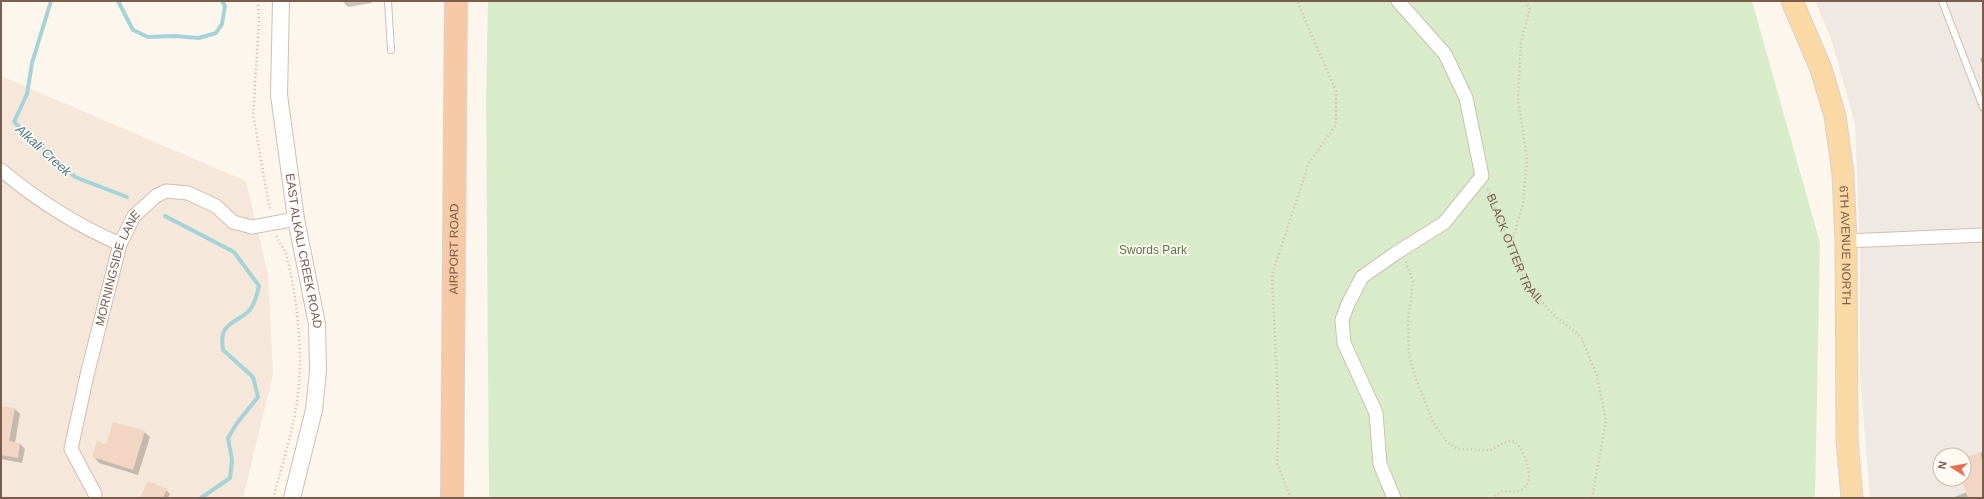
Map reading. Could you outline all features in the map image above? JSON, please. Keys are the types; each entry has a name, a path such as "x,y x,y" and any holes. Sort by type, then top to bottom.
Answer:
{"highway":[{"name":"AIRPORT ROAD","path":"452,498 456,1"}],"main road":[{"name":"6TH AVENUE NORTH","path":"1792,1 1821,69 1835,116 1843,174 1846,241 1847,440 1852,498"}],"street":[{"name":"EAST ALKALI CREEK ROAD","path":"281,1 279,95 296,219 317,324 318,370 314,410 292,498"},
{"path":"1394,498 1380,464 1376,413 1344,343 1342,320 1348,304 1362,277 1402,249 1444,223 1482,176 1466,98 1448,60 1445,54 1398,1"},
{"path":"1,170 26,191 89,231 120,244"},
{"name":"MORNINGSIDE LANE","path":"95,494 71,449 87,375 120,244 134,216 156,196 166,191 188,193 216,206 233,222 252,227 296,219"},
{"path":"1846,241 1983,235"}],"lane":[{"path":"388,1 391,50"},
{"path":"1942,1 1983,107"}],"path":[{"path":"258,1 259,23 253,114 266,194 273,224 278,242 285,251 294,302 300,353 297,400 288,444 273,498"},
{"path":"1291,498 1278,463 1279,422 1272,275 1309,163 1336,125 1336,91 1297,1"},
{"path":"1511,246 1524,204 1528,159 1518,98 1521,41 1530,9 1525,1"},
{"name":"BLACK OTTER TRAIL","path":"1482,176 1528,286 1554,315 1581,337 1597,376 1606,421 1592,498"},
{"path":"1402,249 1413,282 1408,321 1409,355 1415,376 1433,422 1446,442 1458,449 1490,450 1508,441 1516,442 1523,450 1528,465 1528,481 1522,489 1514,491 1505,490 1497,493 1492,498"}],"shaded area":[{"path":"1815,1 1983,1 1983,498 1870,498 1860,373 1860,255 1855,124 1831,38"},
{"path":"1,76 246,181 268,274 273,374 243,498 1,498"}],"green space":[{"name":"Swords Park","path":"488,1 1752,1 1820,243 1815,498 489,498 486,98"}],"building":[{"path":"1,406 15,408 9,441 20,443 18,458 1,455"},
{"path":"113,422 145,431 133,470 92,457 97,441 106,444"},
{"path":"1980,452 1983,462 1983,498 1968,498 1964,487 1972,487 1972,455"},
{"path":"148,481 167,489 163,498 140,498"}],"waterway":[{"name":"Alkali Creek","path":"51,1 32,63 27,94 14,122 75,177 127,197"},
{"name":"Alkali Creek","path":"118,1 133,30 148,37 174,36 199,38 216,33 222,24 225,6 222,1"},
{"name":"Alkali Creek","path":"165,216 234,252 259,286 250,310 228,326 225,330 222,341 223,350 253,377 258,397 237,423 228,438 232,460 230,478 201,498"}]}
